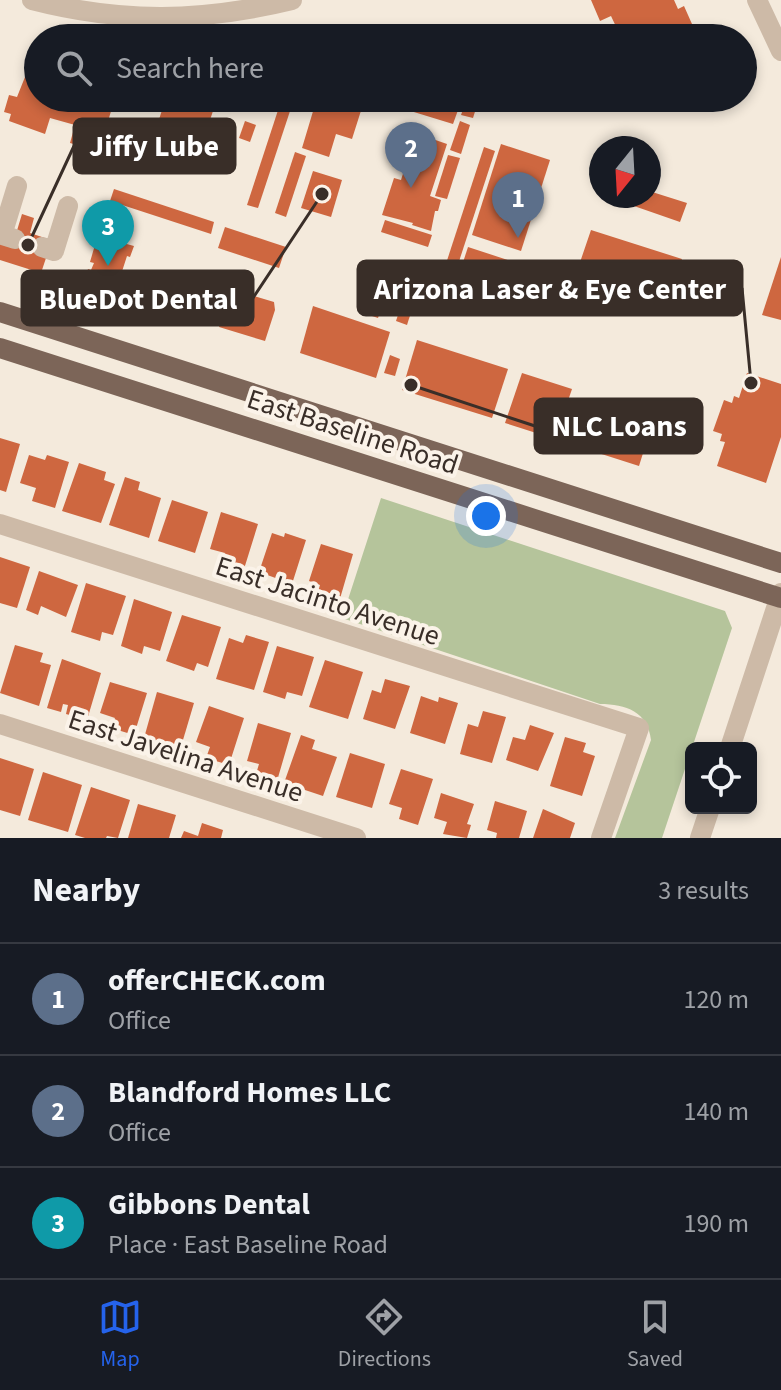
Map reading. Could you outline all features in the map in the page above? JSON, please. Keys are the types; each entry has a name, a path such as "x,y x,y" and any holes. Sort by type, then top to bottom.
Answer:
{"main road":[{"name":"East Baseline Road","path":"0,312 781,563"},
{"name":"East Baseline Road","path":"0,348 780,596"}],"street":[{"path":"32,0 109,16 153,18 222,14 292,0"},
{"path":"757,0 781,51"},
{"path":"15,239 2,235 17,186"},
{"path":"42,247 54,251 68,206"},
{"name":"East Jacinto Avenue","path":"0,524 639,728 601,838"},
{"path":"732,742 780,596"},
{"name":"East Javelina Avenue","path":"0,724 356,838"},
{"path":"700,838 708,814"}],"green space":[{"path":"381,498 725,611 732,628 694,742 685,742 685,769 662,838 615,838 651,740 640,716 627,708 600,704 342,618"}],"building":[{"path":"591,0 674,0 678,9 684,6 692,24 615,24 611,16 600,21"},
{"path":"24,80 24,112 111,112 99,151 70,143 75,125 50,118 45,134 9,121 11,114 4,112 9,95 17,97"},
{"path":"161,112 213,112 195,168 148,153"},
{"path":"277,112 290,112 258,208 247,205"},
{"path":"313,112 361,112 352,139 336,134 329,157 302,148"},
{"path":"414,112 457,112 453,124"},
{"path":"462,112 475,112 473,118 461,115"},
{"path":"245,121 256,125 250,142 239,138"},
{"path":"460,121 470,125 461,154 450,150"},
{"path":"421,135 447,144 430,196 441,200 431,231 382,215 394,178 401,180 414,139 419,141"},
{"path":"501,144 550,160 521,251 472,235"},
{"path":"484,147 495,151 451,286 440,282"},
{"path":"295,152 306,156 286,217 275,213"},
{"path":"448,155 460,158 447,199 435,196"},
{"path":"313,171 342,180 331,217 301,208"},
{"path":"114,189 214,222 211,234 110,201"},
{"path":"661,195 687,203 680,222 640,208 661,208"},
{"path":"22,214 34,218 30,233 45,238 46,258 41,273 0,260 0,243 12,247"},
{"path":"385,220 432,235 428,247 381,232"},
{"path":"225,227 286,247 279,268 218,248"},
{"path":"591,230 682,259 666,307 643,299 642,303 636,301 633,310 601,300 604,291 598,289 599,284 575,277"},
{"path":"97,238 122,246 123,243 134,246 130,257 127,256 115,293 83,283 94,263 90,262"},
{"path":"468,247 517,263 501,313 452,296"},
{"path":"781,257 781,320 762,315"},
{"path":"163,271 206,285 194,322 131,299 139,274 159,281"},
{"path":"409,281 420,284 407,325 396,321"},
{"path":"234,290 274,302 275,310 265,341 219,327"},
{"path":"371,299 383,303 378,318 366,314"},
{"path":"313,306 390,332 376,378 300,353"},
{"path":"417,340 508,369 492,418 402,390"},
{"path":"390,355 400,359 395,376 384,373"},
{"path":"522,373 572,389 555,439 505,423"},
{"path":"747,373 781,384 781,437 766,483 717,466 725,442 720,441 722,434 713,431 724,400 732,403 734,396 739,398"},
{"path":"605,399 655,415 639,466 589,450"},
{"path":"0,438 20,444 6,492 0,490"},
{"path":"29,455 45,460 47,455 69,462 55,508 32,501 36,488 20,483"},
{"path":"79,463 106,472 104,480 115,484 101,523 62,511"},
{"path":"125,477 140,482 138,490 161,498 149,538 109,525"},
{"path":"172,500 208,512 195,553 158,541"},
{"path":"221,512 258,524 244,569 222,561 225,553 210,549"},
{"path":"272,533 284,537 285,533 306,540 292,584 259,572"},
{"path":"321,544 353,554 339,602 317,595 320,585 309,581"},
{"path":"0,557 30,567 17,608 0,603"},
{"path":"39,571 78,585 66,617 41,606 38,615 26,610"},
{"path":"86,583 126,596 113,635 102,632 100,641 71,632"},
{"path":"134,599 172,612 160,651 144,646 142,654 121,646"},
{"path":"182,615 221,627 208,667 197,663 194,671 166,661"},
{"path":"246,635 269,642 254,690 216,679 229,638 243,643"},
{"path":"15,645 43,653 40,662 51,665 39,706 0,693"},
{"path":"277,646 314,657 302,696 287,692 285,699 263,692"},
{"path":"62,659 101,673 87,720 66,714 68,705 63,704 61,712 47,708"},
{"path":"325,660 363,672 348,719 309,707"},
{"path":"385,679 410,686 395,729 363,719 372,690 381,693"},
{"path":"110,682 147,693 134,735 111,728 115,718 100,713"},
{"path":"157,692 194,703 180,750 144,738"},
{"path":"421,696 438,702 439,697 458,703 445,744 410,733"},
{"path":"209,706 244,718 229,765 206,758 210,747 196,742"},
{"path":"483,711 506,717 492,763 460,754 468,724 478,727"},
{"path":"258,723 291,733 277,781 256,774 259,764 247,761"},
{"path":"530,725 554,733 538,771 506,760 513,737 525,740"},
{"path":"301,735 315,740 312,749 337,757 323,796 284,783"},
{"path":"565,737 586,743 583,752 595,756 582,796 550,786"},
{"path":"350,753 385,764 372,808 336,797"},
{"path":"0,758 34,769 20,816 0,810"},
{"path":"401,769 433,779 418,825 399,819 402,808 389,804"},
{"path":"43,772 82,785 68,832 28,820"},
{"path":"91,787 130,800 118,838 75,835"},
{"path":"441,793 474,804 467,824 471,825 467,838 443,834 447,822 434,818"},
{"path":"495,801 527,811 519,838 496,838 497,833 487,830"},
{"path":"138,804 176,815 169,838 128,838"},
{"path":"543,809 575,823 570,838 533,838"},
{"path":"202,823 223,830 221,838 181,838 184,831 198,836"}],"place":[{"name":"Blandford Homes LLC","path":"411,188"},
{"name":"BlueDot Dental","path":"322,194"},
{"name":"offerCHECK.com","path":"518,238"},
{"name":"Jiffy Lube","path":"28,245"},
{"name":"Gibbons Dental","path":"108,266"},
{"name":"Arizona Laser & Eye Center","path":"751,383"},
{"name":"NLC Loans","path":"411,385"}]}
